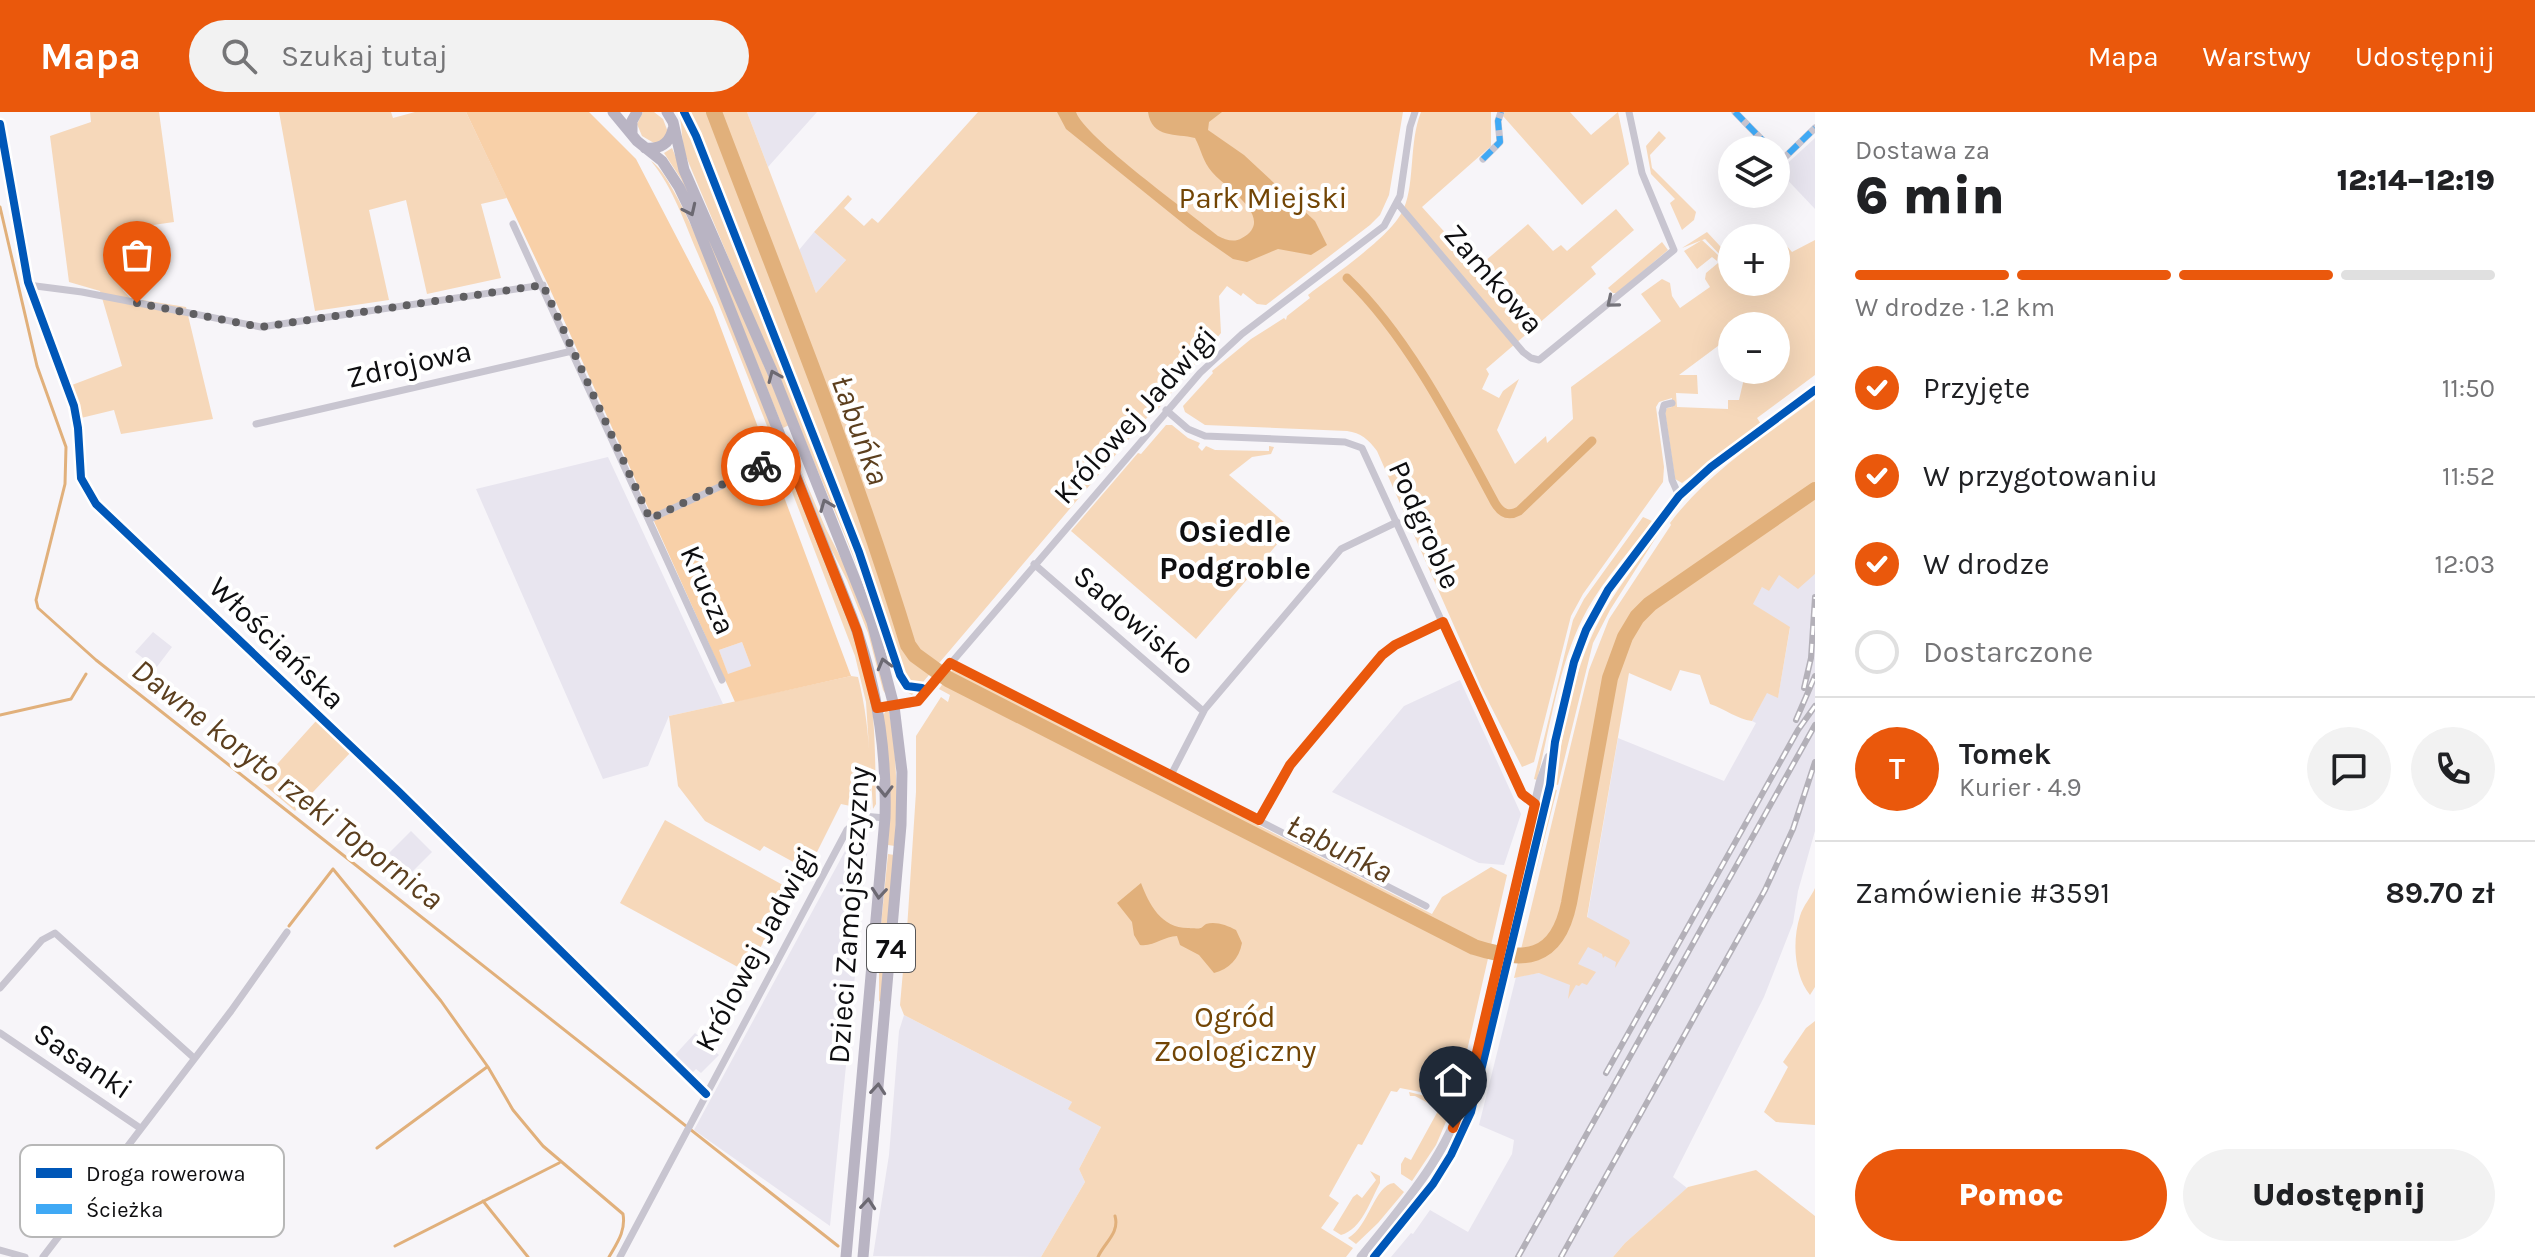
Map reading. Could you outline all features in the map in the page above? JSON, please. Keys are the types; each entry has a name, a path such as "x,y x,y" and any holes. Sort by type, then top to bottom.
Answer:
{"main road":[{"name":"74","path":"613,112 645,148"},
{"path":"634,137 631,126 637,112"},
{"name":"74","path":"667,112 674,126"},
{"path":"645,148 663,146 670,139 674,126"},
{"name":"Dzieci Zamojszczyzny","path":"674,126 684,170 803,448 866,606 894,706 902,772 901,825 863,1257"},
{"name":"Dzieci Zamojszczyzny","path":"645,148 662,161 694,218 857,631 877,708 884,758 885,818 846,1257"}],"street":[{"name":"Królowej Jadwigi","path":"877,708 918,701 1166,410 1237,337 1378,232 1398,204 1415,112"},
{"path":"1483,159 1500,142 1498,121 1501,112"},
{"name":"Zamkowa","path":"1398,204 1523,352 1535,360 1548,355 1672,253 1673,245 1644,180 1629,112"},
{"path":"1741,114 1760,136"},
{"name":"Włościańska","path":"0,124 28,285 74,406 81,478 96,504 398,791 706,1094"},
{"path":"1790,146 1815,128"},
{"name":"Krucza","path":"513,224 722,680"},
{"path":"28,285 82,292 261,327 543,285"},
{"name":"Zdrojowa","path":"256,424 572,351"},
{"path":"1361,1257 1420,1184 1449,1138 1469,1082 1499,976 1574,662 1590,622 1608,590 1679,496 1711,467 1815,390"},
{"path":"1672,403 1664,405 1662,413 1672,480 1679,496"},
{"name":"Podgroble","path":"1166,410 1200,435 1339,442 1359,446 1367,456 1522,794 1540,805"},
{"name":"Krucza","path":"650,519 803,448"},
{"path":"1171,775 1203,711 1341,549 1397,522"},
{"name":"Sadowisko","path":"1034,564 1203,711"},
{"path":"1259,820 1290,765 1382,655 1395,645 1443,622"},
{"path":"948,664 1426,906"},
{"name":"Królowej Jadwigi","path":"620,1257 847,830 863,816 885,818"},
{"path":"127,1145 287,932"},
{"path":"0,988 42,940 55,933 194,1058"},
{"path":"1374,1257 1433,1184 1462,1132 1478,1088 1499,976"},
{"name":"Sasanki","path":"0,1033 140,1128"},
{"path":"43,1257 58,1237"},
{"path":"0,1250 25,1257"}],"shaded area":[{"path":"466,112 589,112 636,159 713,307 851,676 735,702 549,287","holes":["742,642 751,666 728,674 719,650"]},
{"path":"747,112 817,112 768,167"},
{"path":"1057,112 1076,112 1098,139 1140,175 1218,236 1236,240 1251,230 1254,221 1245,203 1209,168 1195,138 1160,131 1150,121 1148,112 1222,112 1209,122 1208,130 1244,155 1315,221 1327,245 1311,255 1278,249 1247,262 1233,259 1190,229 1066,129"},
{"path":"1815,138 1815,209 1790,183 1790,161"},
{"path":"814,232 846,260 816,293 799,250"},
{"path":"608,457 723,704 669,716 648,766 603,779 476,489"},
{"path":"1779,574 1808,578 1815,574 1815,831 1798,891 1793,923 1764,997 1673,1177 1687,1188 1613,1257 1391,1257 1430,1210 1468,1232 1512,1154 1514,1140 1479,1125 1516,977 1539,973 1585,931 1618,738 1724,781 1756,723 1752,721 1767,692 1778,697 1790,628 1752,604 1762,587"},
{"path":"153,632 172,647 156,668 135,652"},
{"path":"742,642 751,666 728,675 719,650"},
{"path":"1460,680 1521,814 1504,865 1479,863 1332,792 1404,706"},
{"path":"865,826 868,845 830,1226 694,1130 858,827"},
{"path":"411,831 432,852 410,874 389,853"},
{"path":"1141,883 1152,906 1170,924 1202,928 1206,924 1217,923 1236,930 1242,943 1232,962 1214,973 1199,955 1180,945 1177,936 1140,945 1132,922 1117,903"},
{"path":"904,1015 1072,1102 1069,1109 1101,1127 1079,1169 1085,1182 1041,1257 873,1256 889,1155 899,1031"},
{"path":"695,1033 719,1055 701,1073 696,1069 691,1074 673,1057"}],"green space":[{"path":"90,112 159,112 174,222 115,232 123,290 130,298 186,307 213,419 121,434 114,410 81,418 72,385 122,366 100,291 69,282 50,136 91,122"},
{"path":"279,112 391,112 393,118 415,112 466,112 507,198 481,204 501,278 427,294 406,200 369,210 389,300 315,311"},
{"path":"643,112 654,112 663,119 668,132 663,140 654,143 642,136 637,124"},
{"name":"Park Miejski","path":"678,112 747,112 816,293 846,260 814,232 848,195 852,199 844,208 864,226 872,218 878,223 978,112 1403,112 1389,195 1380,215 1266,305 1257,304 1227,286 1219,296 1221,333 912,695 903,690 898,680 887,642 845,536 685,154"},
{"path":"1421,112 1491,112 1491,146 1422,207 1477,268 1528,224 1553,251 1561,245 1567,251 1616,209 1634,230 1591,267 1596,274 1486,369 1489,374 1482,389 1499,398 1519,379 1497,430 1515,464 1546,436 1547,443 1573,419 1571,387 1661,321 1641,294 1662,279 1670,283 1672,296 1680,308 1710,287 1705,279 1706,273 1718,263 1718,296 1790,296 1790,250 1792,252 1815,240 1815,375 1757,418 1761,424 1682,483 1675,479 1665,412 1672,407 1672,398 1659,402 1656,407 1663,482 1583,594 1571,616 1534,762 1522,767 1481,687 1377,451 1370,443 1360,435 1347,431 1205,425 1185,412 1183,406 1212,371 1251,339 1284,318 1286,320 1310,298 1308,295 1388,231 1398,219 1407,198"},
{"path":"1505,112 1570,112 1591,135 1618,112 1629,164 1582,205 1503,116"},
{"path":"1659,131 1666,138 1650,155 1652,168 1696,212 1694,220 1682,230 1670,203 1675,199 1651,174 1646,146"},
{"path":"672,148 789,425 783,428 700,222 681,179 664,153"},
{"path":"651,161 681,204 699,242 774,432 769,431 678,206"},
{"path":"1707,232 1718,244 1718,253 1705,239 1682,248"},
{"path":"1702,240 1718,255 1717,261 1712,257 1697,269 1684,251"},
{"path":"1662,242 1668,250 1617,293 1608,288"},
{"path":"1815,399 1815,574 1798,589 1779,575 1769,591 1762,587 1753,604 1790,627 1778,698 1767,693 1752,721 1710,704 1700,675 1680,670 1671,691 1629,673 1587,917 1630,943 1615,968 1616,962 1605,956 1603,958 1602,954 1588,947 1578,964 1596,972 1587,985 1576,985 1568,999 1570,985 1539,973 1514,978 1589,670 1609,619 1685,504 1738,456"},
{"path":"1166,425 1172,425 1200,443 1198,447 1202,451 1206,446 1215,450 1269,451 1269,446 1274,447 1271,454 1252,457 1229,475 1291,528 1196,639 1071,531"},
{"path":"797,461 845,566 870,630 887,696 868,633 827,541"},
{"path":"781,463 787,467 821,548 862,659 874,730 876,804 873,809 866,702 855,656"},
{"path":"1643,517 1652,521 1602,587 1577,630 1557,693 1537,780 1534,779 1573,620 1584,599"},
{"path":"1662,528 1610,610 1593,643 1558,785 1554,784 1570,704 1588,645 1610,601"},
{"name":"Ogród Zoologiczny","path":"953,669 1432,914 1442,897 1491,867 1507,875 1456,1099 1400,1088 1397,1092 1391,1091 1362,1145 1358,1144 1329,1196 1339,1203 1321,1228 1353,1248 1346,1257 1041,1257 1085,1182 1079,1169 1101,1127 1068,1109 1072,1102 904,1015 900,1005 906,937 910,937 911,930 907,929 916,792 916,736 941,697 948,702 950,695 939,689"},
{"path":"858,677 867,726 871,792 871,809 868,812 862,810 869,789 852,781 850,786 861,796 855,807 841,804 808,870 764,846 760,851 705,821 678,786 669,716"},
{"path":"889,712 892,729 895,762 895,846 888,845 890,795 883,715"},
{"path":"316,721 350,753 295,811 261,782"},
{"path":"1553,789 1557,790 1523,921"},
{"path":"665,820 792,890 747,972 620,903"},
{"path":"888,854 894,855 881,1002 879,945"},
{"path":"1815,888 1815,987 1810,995 1801,978 1795,947 1800,916"},
{"path":"1815,1021 1815,1125 1776,1122 1764,1112 1788,1067 1783,1062 1806,1028"},
{"path":"1409,1092 1454,1103 1436,1145 1412,1181 1401,1174 1401,1164 1405,1157 1411,1160 1439,1109 1410,1096"},
{"path":"1756,1170 1815,1216 1815,1257 1613,1257 1688,1187"},
{"path":"1370,1171 1380,1176 1380,1183 1360,1221 1341,1235 1333,1230 1353,1197 1357,1194 1362,1198 1376,1180"},
{"path":"1394,1183 1404,1192 1356,1244 1348,1238 1361,1225 1381,1191"}],"waterway":[{"name":"Łabuńka","path":"714,112 840,443 908,645 915,655 948,679 1474,947 1508,955 1536,953 1547,947 1564,922 1610,678 1625,637 1637,617 1650,604 1815,490"},
{"name":"Dawne koryto rzeki Topornica","path":"0,207 37,366 66,447 65,484 36,600 38,608 96,660 838,1246"},
{"path":"1347,278 1369,301 1410,355 1502,512 1511,514 1519,511 1592,441"},
{"path":"0,715 71,699 86,674"},
{"path":"333,869 441,1001 488,1067 513,1110 543,1146 623,1214 622,1231 609,1257"},
{"path":"289,926 333,869"},
{"path":"377,1148 487,1067"},
{"path":"395,1246 559,1163"},
{"path":"483,1201 528,1257"},
{"path":"1098,1257 1113,1233 1115,1216"}],"railway":[{"path":"1804,688 1811,658 1815,597"},
{"path":"1796,720 1815,676"},
{"path":"1606,1073 1798,730 1815,706"},
{"path":"1518,1257 1815,725"},
{"path":"1561,1257 1765,890 1793,829 1815,762"}],"marked path":[{"path":"1483,159 1500,142 1498,121 1501,112"},
{"path":"1735,112 1758,136"},
{"path":"1790,152 1815,128"}],"cycle path":[{"path":"684,112 859,552 900,675 907,686 922,688"},
{"path":"0,124 28,282 74,406 81,478 96,504 398,791 706,1094"},
{"path":"1374,1257 1433,1184 1471,1112 1550,785 1555,742 1574,662 1586,630 1608,590 1679,496 1711,467 1815,390"}],"way so far":[{"path":"137,303 261,327 543,285 650,519 761,466"}],"district":[{"name":"Osiedle Podgroble","path":"1235,550"}],"route":[{"path":"761,466 787,454 857,631 877,708 918,701 950,663 1259,820 1290,765 1382,655 1395,645 1443,622 1522,794 1535,804 1472,1074 1453,1128"}]}
